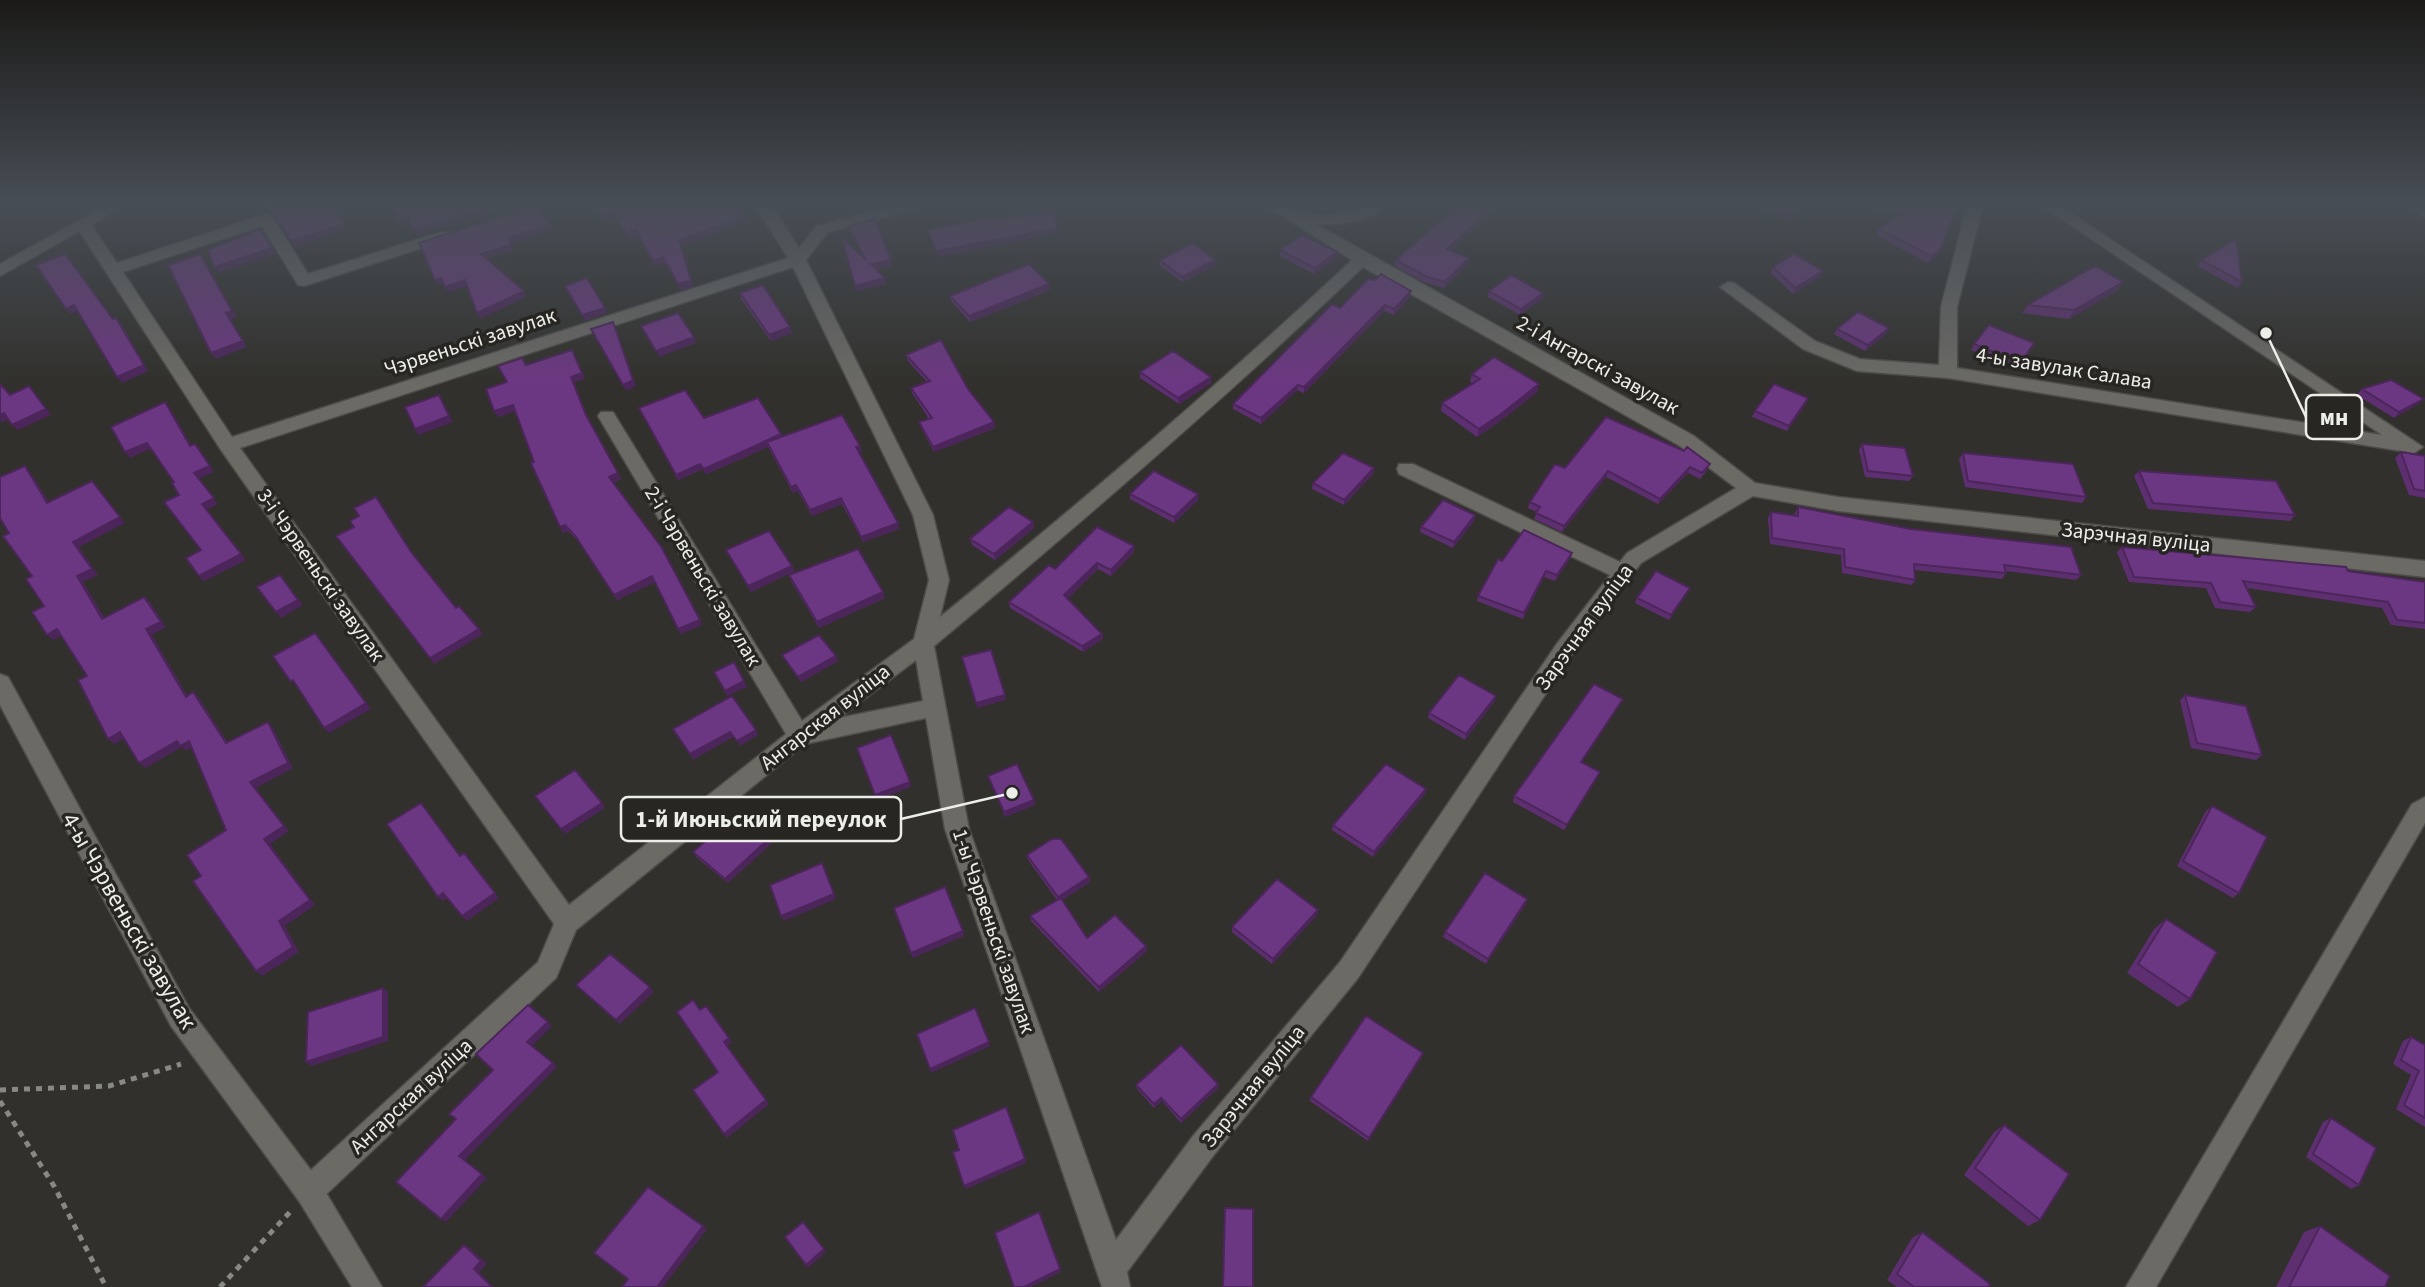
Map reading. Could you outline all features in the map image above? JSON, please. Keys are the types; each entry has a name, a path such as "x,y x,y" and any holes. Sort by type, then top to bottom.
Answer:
{"street":[{"name":"3-і Чэрвеньскі завулак","path":"112,265 228,445 567,922"},
{"path":"115,269 127,265"},
{"path":"294,265 304,282 355,265"},
{"name":"Чэрвеньскі завулак","path":"228,445 782,265"},
{"name":"1-ы Чэрвеньскі завулак","path":"800,265 923,515 939,580 923,643 957,829 1114,1278"},
{"name":"Ангарская вуліца","path":"309,1191 547,970 567,922 799,736 923,643 1188,422 1356,265"},
{"name":"2-і Ангарскі завулак","path":"1373,265 1686,441 1750,489"},
{"path":"1948,372 1949,307 1960,265"},
{"path":"2140,265 2419,449"},
{"name":"4-ы завулак Салава","path":"1728,287 1792,335 1842,361 1887,369 1948,372 2419,449"},
{"name":"2-і Чэрвеньскі завулак","path":"607,416 799,736"},
{"path":"1406,469 1623,572"},
{"name":"Зарэчная вуліца","path":"1114,1278 1203,1146 1349,970 1563,651 1634,558 1750,489 1838,504 2425,569"},
{"name":"4-ы Чэрвеньскі завулак","path":"0,683 41,764 180,1017 309,1191 368,1287"},
{"path":"799,736 934,707"},
{"path":"2140,1287 2420,811 2425,807"}],"path":[{"path":"0,1090 109,1086 208,1055"},
{"path":"0,1101 54,1186 106,1287"},
{"path":"220,1287 309,1191"}],"building":[{"path":"36,265 73,265 113,319 116,318 144,365 117,377 74,305 66,309"},
{"path":"168,265 206,265 232,311 226,313 243,341 211,353"},
{"path":"429,265 494,265 524,291 477,313 465,280 445,287 441,278 435,280"},
{"path":"667,265 687,265 691,280 678,284"},
{"path":"849,265 872,265 885,278 855,286"},
{"path":"1026,265 1030,265 1049,284 969,316 950,296"},
{"path":"1167,265 1205,265 1182,277"},
{"path":"1405,265 1462,265 1445,282 1425,276"},
{"path":"1813,265 1823,271 1795,288 1773,267"},
{"path":"2210,265 2240,265 2242,282"},
{"path":"2095,266 2123,282 2074,310 2028,305"},
{"path":"1381,274 1411,291 1394,309 1385,305 1304,387 1298,385 1261,418 1233,404 1332,304 1340,308 1368,279 1375,280"},
{"path":"1511,275 1543,293 1521,309 1489,291"},
{"path":"587,278 605,308 582,315 565,286"},
{"path":"763,285 790,327 769,335 740,293"},
{"path":"1858,312 1889,328 1868,345 1837,329"},
{"path":"678,313 694,337 656,351 641,326"},
{"path":"613,322 633,380 623,385 591,329"},
{"path":"1989,325 2034,343 2021,363 1974,344"},
{"path":"941,340 968,389 994,422 933,447 919,422 932,418 911,388 930,381 906,355"},
{"path":"572,350 582,373 571,377 586,415 618,473 609,477 662,548 700,620 678,629 652,576 614,595 576,537 565,525 560,527 531,463 534,462 513,405 494,411 486,389 507,382 498,366 522,358 526,365"},
{"path":"1173,351 1211,377 1178,398 1140,372"},
{"path":"1494,357 1539,384 1479,429 1442,403 1480,379 1472,374"},
{"path":"2391,380 2424,399 2399,412 2362,389"},
{"path":"0,384 10,395 29,386 46,409 12,425 4,413 0,415"},
{"path":"1774,384 1808,398 1789,426 1755,411"},
{"path":"685,390 704,418 758,398 781,434 704,469 700,464 676,475 639,408"},
{"path":"439,395 449,416 415,429 405,407"},
{"path":"165,402 190,446 195,444 210,466 194,473 214,498 202,504 241,554 199,576 186,558 201,550 164,502 179,495 172,483 174,482 147,443 125,452 111,427"},
{"path":"842,415 860,446 856,447 898,523 861,537 841,498 810,510 796,485 791,487 767,442"},
{"path":"1606,417 1684,451 1687,447 1710,464 1702,473 1690,467 1660,499 1608,471 1564,526 1536,513 1540,507 1530,502 1555,464 1565,468"},
{"path":"1862,444 1905,448 1913,476 1868,471"},
{"path":"2401,452 2425,456 2425,491 2414,489"},
{"path":"1343,453 1374,468 1344,500 1313,483"},
{"path":"1963,453 2073,464 2086,497 1968,481"},
{"path":"25,466 47,503 92,481 120,517 73,542 92,569 77,576 102,619 144,597 161,622 146,629 186,697 193,692 226,743 268,722 288,763 250,782 284,826 264,839 310,900 279,921 293,947 256,971 193,881 201,876 187,855 226,830 189,741 180,746 177,741 139,763 120,732 108,739 78,680 87,676 57,629 47,635 32,612 44,606 26,579 32,576 3,536 9,533 0,518 0,477"},
{"path":"1154,471 1198,494 1174,517 1130,494"},
{"path":"2139,471 2276,481 2295,515 2153,503"},
{"path":"376,497 411,552 456,608 459,606 479,629 430,658 336,536 354,527 350,521 359,516 354,508"},
{"path":"1443,500 1475,515 1454,542 1421,527"},
{"path":"1009,507 1033,522 994,554 970,539"},
{"path":"1798,507 1911,529 2071,547 2081,575 2004,565 2006,573 1914,564 1915,580 1845,567 1844,549 1772,538 1771,512 1798,516"},
{"path":"1097,527 1134,546 1111,570 1097,563 1064,595 1102,634 1082,646 1009,602 1049,565 1055,569"},
{"path":"1524,530 1572,553 1557,575 1546,571 1524,613 1478,596 1498,559 1502,561"},
{"path":"769,531 792,566 748,586 726,550"},
{"path":"2122,547 2346,567 2348,571 2425,582 2425,623 2397,620 2388,602 2243,581 2256,607 2220,602 2211,583 2134,577"},
{"path":"858,549 883,592 817,622 789,575"},
{"path":"1656,571 1690,588 1671,615 1637,598"},
{"path":"280,575 298,600 276,612 257,587"},
{"path":"315,633 366,703 324,728 293,680 291,682 273,656"},
{"path":"819,635 836,656 798,677 782,655"},
{"path":"991,650 1005,695 976,703 962,657"},
{"path":"734,662 744,681 725,691 714,672"},
{"path":"1459,675 1496,696 1466,734 1429,713"},
{"path":"1594,684 1623,699 1581,762 1600,772 1567,825 1514,796"},
{"path":"2185,695 2246,706 2262,755 2197,743"},
{"path":"732,696 756,730 737,741 730,732 690,754 673,729"},
{"path":"891,735 910,782 875,795 857,748"},
{"path":"1017,764 1034,800 1004,812 988,776"},
{"path":"1386,764 1426,789 1374,852 1333,825"},
{"path":"575,770 602,803 561,829 535,796"},
{"path":"421,803 460,856 464,853 495,893 462,916 443,893 438,897 387,824"},
{"path":"2212,806 2267,837 2239,893 2183,861"},
{"path":"743,808 775,833 725,879 693,852"},
{"path":"1052,839 1061,839 1089,877 1058,897 1027,855"},
{"path":"822,863 834,894 781,916 770,885"},
{"path":"1485,873 1527,899 1488,959 1445,932"},
{"path":"1277,879 1318,910 1273,959 1232,927"},
{"path":"945,887 963,931 911,953 894,908"},
{"path":"1061,898 1087,938 1115,915 1146,946 1099,987 1030,916"},
{"path":"2166,919 2217,952 2190,999 2138,964"},
{"path":"610,954 650,987 616,1020 576,985"},
{"path":"383,988 383,1037 306,1062 308,1012"},
{"path":"693,1000 700,1010 706,1006 729,1038 724,1042 766,1100 724,1134 693,1090 718,1072 677,1012"},
{"path":"528,1005 548,1022 527,1042 553,1063 459,1156 482,1174 441,1219 396,1182 456,1119 449,1114 493,1070 476,1054"},
{"path":"975,1008 989,1042 930,1069 917,1034"},
{"path":"1366,1016 1423,1053 1369,1138 1311,1097"},
{"path":"2411,1037 2425,1045 2425,1118 2404,1105 2419,1071 2401,1060"},
{"path":"1181,1045 1218,1084 1181,1119 1161,1098 1154,1104 1136,1085"},
{"path":"1006,1107 1025,1159 964,1186 953,1152 959,1150 953,1130"},
{"path":"2331,1118 2376,1148 2359,1185 2313,1154"},
{"path":"2004,1125 2069,1174 2040,1220 1975,1168"},
{"path":"648,1187 703,1226 657,1287 622,1287 628,1279 594,1253"},
{"path":"1225,1208 1253,1209 1253,1287 1223,1287"},
{"path":"1039,1212 1060,1269 1024,1287 1014,1287 995,1233"},
{"path":"803,1222 824,1249 806,1265 785,1237"},
{"path":"2320,1226 2390,1276 2385,1287 2289,1287"},
{"path":"1922,1232 1990,1284 1988,1287 1914,1287 1897,1274"},
{"path":"464,1245 481,1261 474,1269 492,1287 423,1287"}],"place":[{"name":"мн","path":"2266,333"},
{"name":"1-й Июньский переулок","path":"1012,793"}]}
